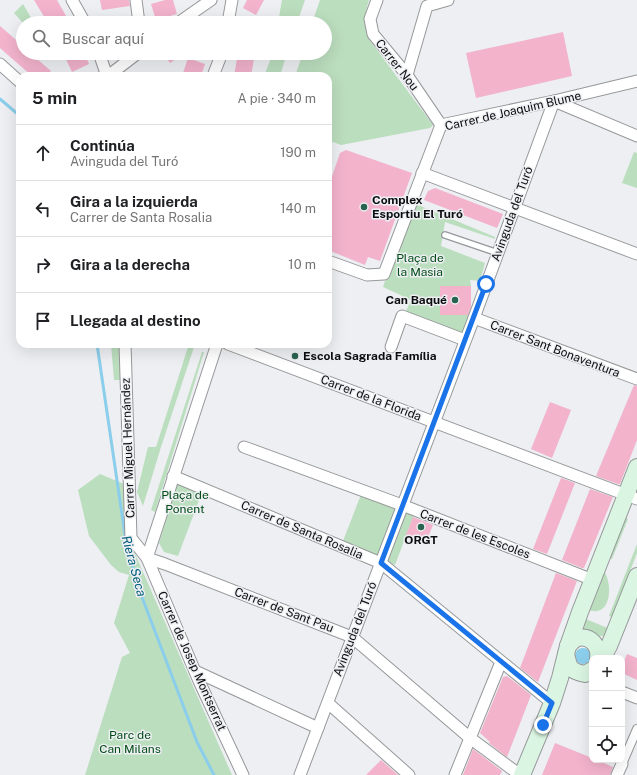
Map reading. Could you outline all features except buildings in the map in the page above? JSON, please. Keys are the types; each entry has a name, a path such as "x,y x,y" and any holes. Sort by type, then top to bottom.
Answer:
{"main road":[{"path":"553,701 567,650 585,598 631,497 637,467"},
{"path":"604,655 609,646 637,576"},
{"path":"587,674 570,667 567,650 574,640 586,638 593,642 598,648 598,655"},
{"path":"521,775 559,689 587,674"}],"street":[{"path":"72,0 81,16"},
{"path":"136,0 139,16"},
{"path":"188,16 211,0"},
{"path":"229,16 232,0"},
{"name":"Carrer Nou","path":"377,0 370,19 373,34 406,75 441,125"},
{"path":"406,75 427,6 448,0"},
{"path":"102,60 106,72"},
{"path":"113,72 129,60"},
{"path":"215,72 219,60"},
{"path":"0,64 16,78"},
{"name":"Carrer de Joaquim Blume","path":"332,262 367,275 384,274 441,125 554,101 637,81"},
{"path":"554,101 637,136"},
{"name":"Avinguda del Turó","path":"304,773 318,728 474,318 554,101"},
{"path":"422,173 637,254"},
{"path":"391,347 402,316 465,340"},
{"name":"Carrer Sant Bonaventura","path":"474,318 637,379"},
{"name":"Carrer Miguel Hernández","path":"125,348 131,538 139,549"},
{"path":"146,558 216,348"},
{"name":"Carrer de la Florida","path":"239,348 631,497"},
{"name":"Carrer de les Escoles","path":"244,447 402,505 592,580"},
{"name":"Carrer de Santa Rosalia","path":"173,476 381,563 500,662 553,701"},
{"name":"Carrer de Josep Montserrat","path":"139,549 146,558 195,671 243,775"},
{"name":"Carrer de Sant Pau","path":"146,558 165,564 352,637 470,738 521,775"},
{"path":"455,775 500,662"},
{"path":"195,671 318,728"},
{"path":"625,693 637,698"},
{"path":"328,702 409,775"},
{"path":"617,775 637,729"}],"lane":[{"path":"445,235 498,253"}],"green space":[{"path":"282,0 305,0 299,16 279,16"},
{"path":"320,0 369,0 365,19 368,38 433,125 430,128 341,145 332,142 332,72 296,72 301,60 332,60 332,16 314,16"},
{"path":"23,4 30,16 17,16 14,13"},
{"path":"270,60 285,60 281,72 266,72"},
{"path":"634,152 637,153 637,188 622,183"},
{"name":"Plaça de la Masia","path":"411,202 495,237 495,239 445,222 441,246 485,263 480,281 470,280 471,286 440,286 440,315 471,315 462,335 406,311 411,300 383,287"},
{"path":"111,348 122,348 123,380 114,380"},
{"path":"188,348 194,348 143,506 137,492 148,447 156,447"},
{"path":"202,352 204,352 155,512 151,510"},
{"name":"Parc de Can Milans","path":"100,474 124,484 129,540 232,775 85,775 122,657 130,653 114,623 129,575 119,572 111,565 89,536 78,490"},
{"name":"Plaça de Ponent","path":"177,484 201,495 178,556 164,552 159,543"},
{"path":"362,492 415,512 395,565 343,541"},
{"path":"624,517 628,519 612,559 608,558"},
{"path":"637,544 637,553 612,617 609,616"},
{"path":"604,571 609,585 608,600 605,606 600,610 593,611 585,608"},
{"path":"581,617 610,629 603,636 598,636 581,627"}],"water":[{"path":"580,648 586,648 591,655 589,655 589,662 586,664 580,664 575,659 575,653"}],"waterway":[{"name":"Riera Seca","path":"0,99 16,113"},
{"name":"Riera Seca","path":"98,348 125,535 137,584 197,742 214,775"}],"place":[{"name":"Complex Esportiu El Turó","path":"364,207"},
{"name":"Can Baqué","path":"455,300"},
{"name":"Escola Sagrada Família","path":"295,356"},
{"name":"ORGT","path":"421,527"}],"route":[{"path":"486,284 381,563 500,662 552,703 543,725"}]}
